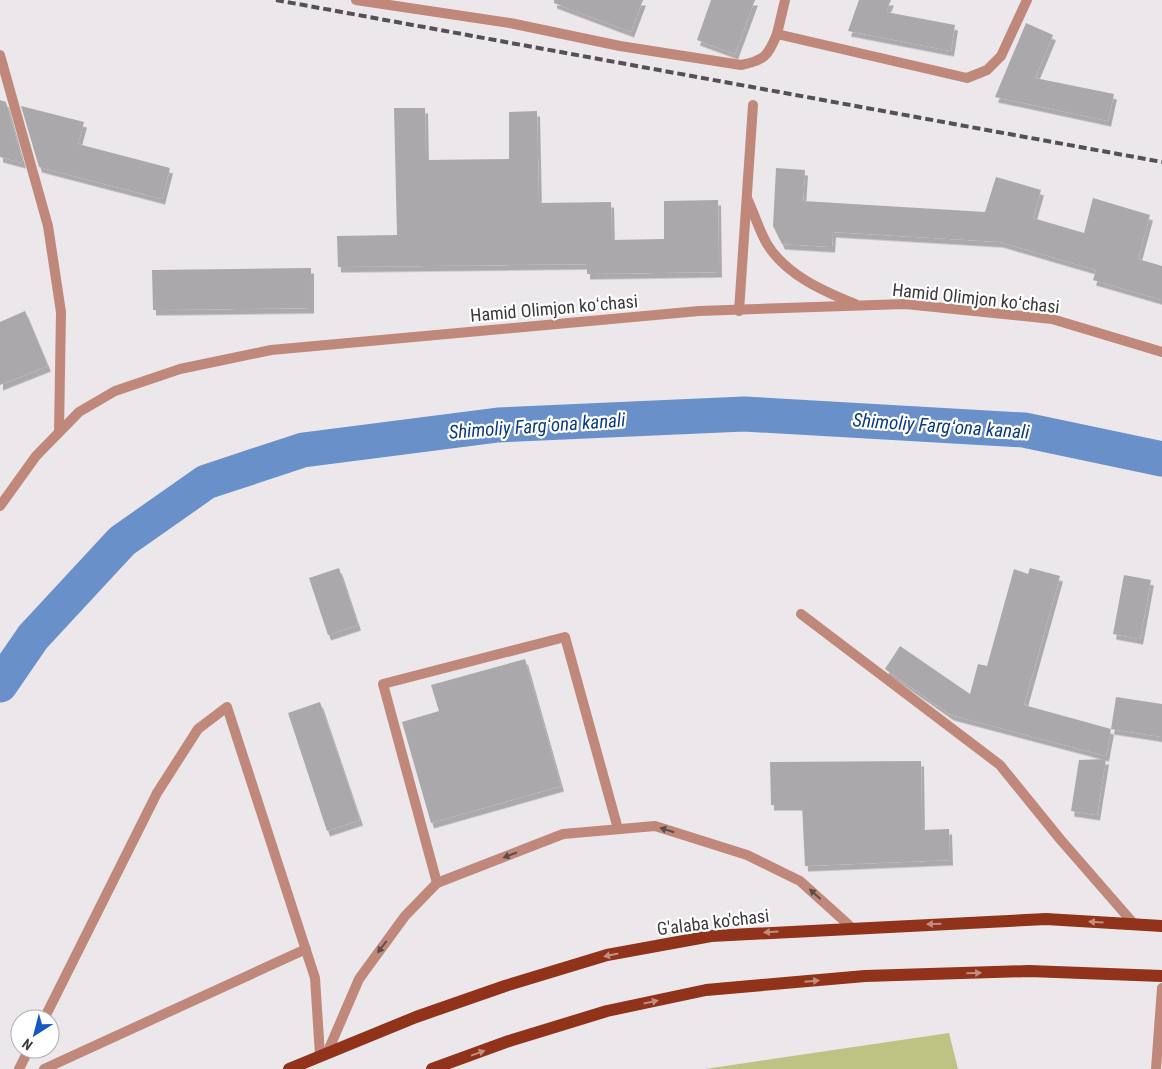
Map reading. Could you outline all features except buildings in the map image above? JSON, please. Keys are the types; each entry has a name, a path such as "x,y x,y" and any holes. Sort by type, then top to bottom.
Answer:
{"main road":[{"name":"G'alaba ko'chasi","path":"289,1069 324,1053 452,1004 607,955 711,936 851,927 1046,919 1162,926"},
{"path":"432,1069 509,1041 607,1011 706,990 865,976 1029,972 1162,976"}],"street":[{"path":"356,0 510,23 620,46 741,66 757,62 769,54 777,34 785,0"},
{"path":"777,34 967,78 987,70 1001,56 1027,0"},
{"path":"0,54 48,226 51,245 61,312 59,432"},
{"path":"739,310 753,104"},
{"path":"747,198 768,245 792,271 820,290 859,306"},
{"name":"Hamid Olimjon koʻchasi","path":"0,506 36,456 78,412 115,391 180,369 271,350 699,312 905,304 1052,319 1162,352"},
{"path":"801,614 1000,765 1060,840 1134,924"},
{"path":"437,883 383,684 565,637 618,829"},
{"path":"49,1009 157,793 198,729 226,707 315,978 324,1053"},
{"path":"324,1053 359,979 405,916 437,883 563,834 655,826 747,856 800,881 851,927"},
{"path":"44,1069 306,949"},
{"path":"1156,1069 1162,988"}],"green space":[{"path":"949,1033 958,1069 705,1069"}],"waterway":[{"name":"Shimoliy Fargʻona kanali","path":"0,685 33,637 122,541 206,482 303,450 498,425 744,414 1024,430 1162,459"}],"railway":[{"path":"276,0 1162,162"}]}
